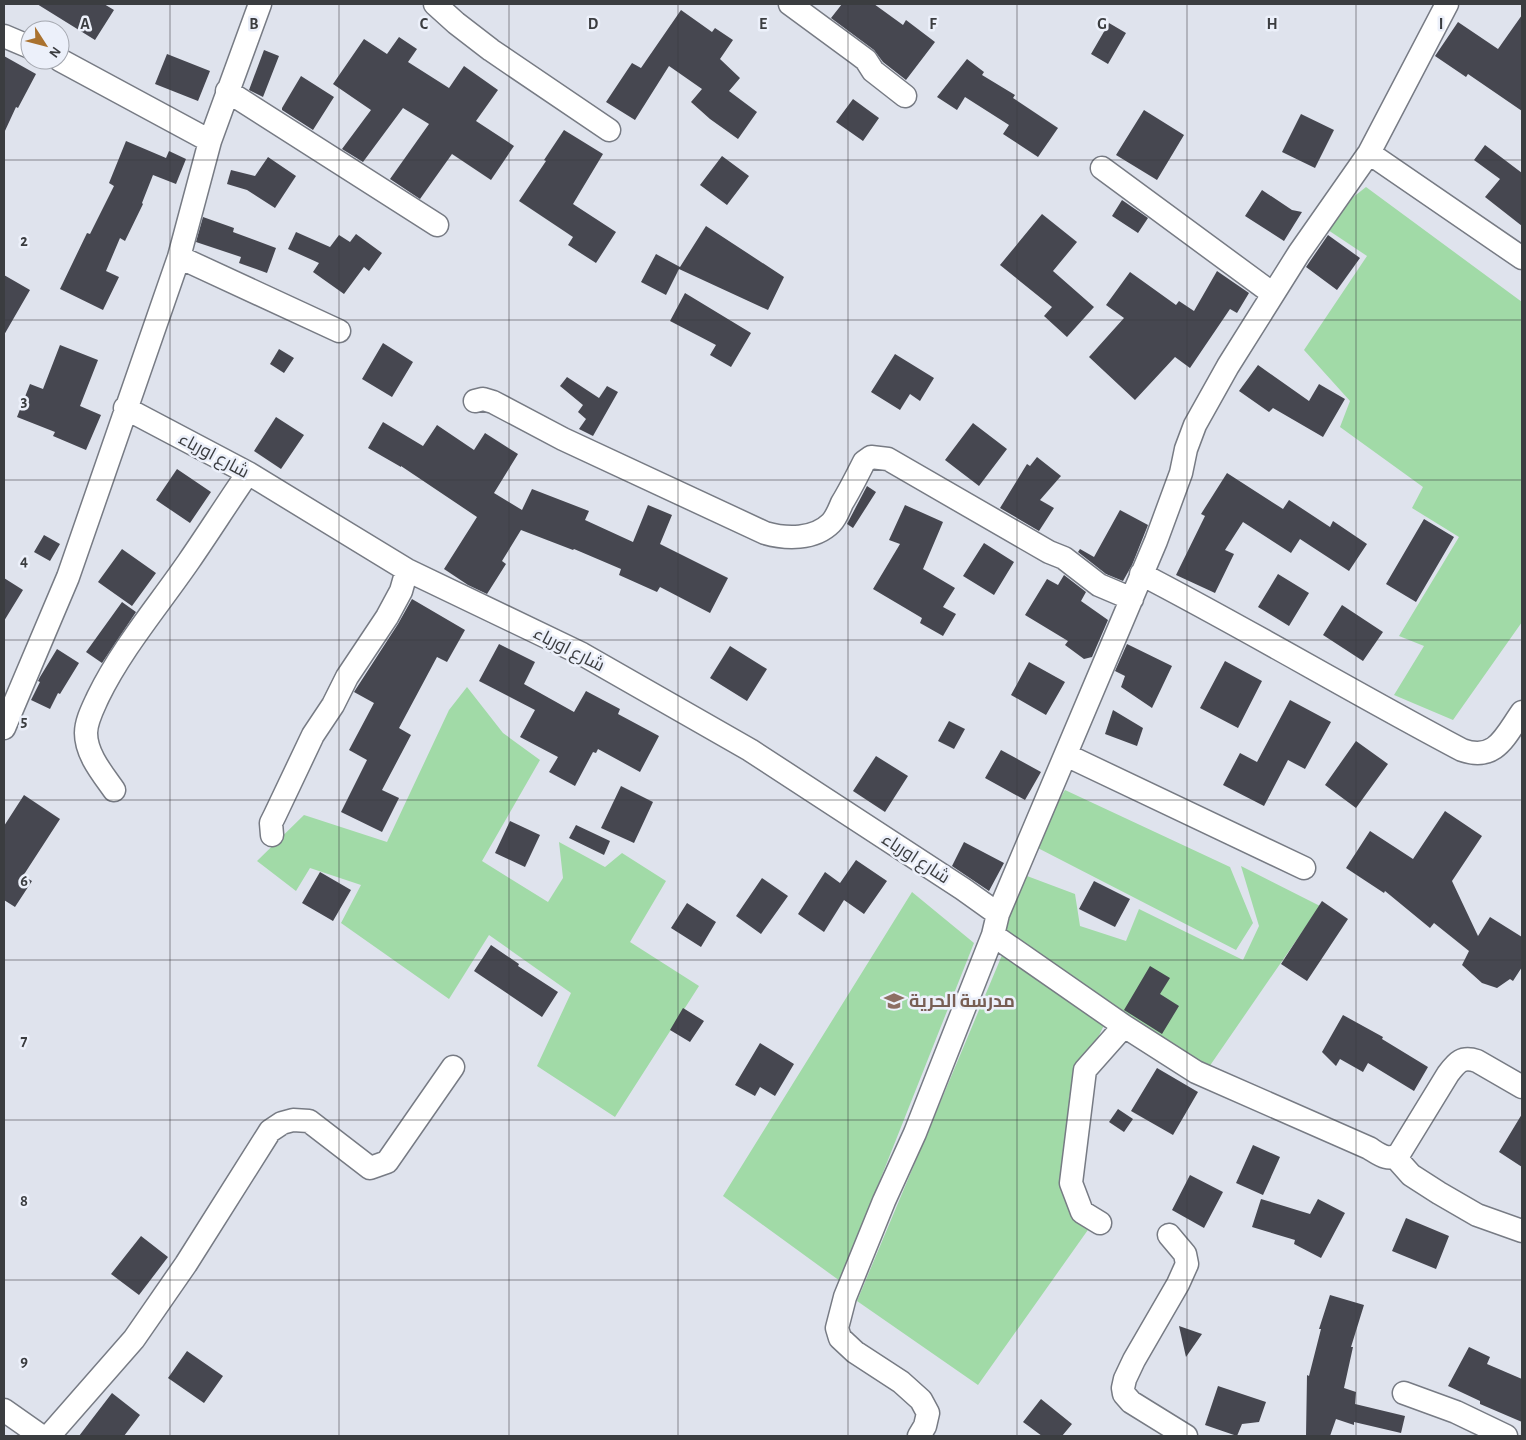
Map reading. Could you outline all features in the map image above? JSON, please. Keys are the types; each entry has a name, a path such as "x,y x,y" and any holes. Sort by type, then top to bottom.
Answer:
{"street":[{"path":"4,728 68,577 125,408 179,257 210,140 260,4"},
{"path":"436,4 456,23 491,50 609,130"},
{"path":"790,4 866,60 873,71 905,96"},
{"path":"919,1436 925,1426 928,1413 921,1400 901,1382 855,1352 840,1338 837,1328 845,1297 884,1201 915,1133 995,925 1156,541 1181,472 1186,449 1196,425 1228,366 1299,253 1369,153 1446,4"},
{"path":"4,36 20,43"},
{"path":"70,65 210,140"},
{"path":"227,91 437,225"},
{"path":"1369,153 1522,258"},
{"path":"1102,168 1273,294"},
{"path":"179,257 339,331"},
{"path":"475,401 484,399 493,402 563,439 775,536 791,538 811,535 823,530 832,522 864,462 871,457 888,459 1049,552 1064,558 1099,585 1132,599"},
{"name":"شارع اورباء","path":"125,408 248,473 407,570 582,654 750,750 963,888 995,925 1124,1026 1196,1072 1369,1148 1385,1158 1395,1157"},
{"path":"114,790 97,766 86,744 86,730 92,709 108,676 248,473"},
{"path":"272,835 272,823 275,815 313,736 333,705 347,677 387,617 401,592 407,570"},
{"path":"1141,574 1467,752 1482,754 1491,751 1499,745 1522,712"},
{"path":"1066,755 1304,868"},
{"path":"1100,1223 1082,1212 1071,1183 1085,1070 1124,1026"},
{"path":"1522,1087 1477,1061 1469,1058 1462,1060 1448,1074 1402,1150 1395,1157 1411,1174 1446,1197 1477,1215 1522,1231"},
{"path":"50,1436 134,1339 186,1264 270,1131 276,1126 293,1120 310,1121 370,1168 387,1162 453,1067"},
{"path":"1170,1235 1185,1254 1187,1264 1178,1284 1129,1370 1123,1388 1124,1394 1131,1402 1186,1436"},
{"path":"1404,1393 1456,1412 1506,1436"},
{"path":"4,1410 41,1436"}],"green space":[{"path":"1366,187 1522,302 1522,622 1453,720 1394,695 1424,646 1399,636 1459,537 1412,508 1423,487 1340,427 1350,401 1304,350 1367,256 1319,224"},
{"path":"467,687 503,733 540,760 482,861 548,902 563,878 559,842 605,867 622,853 666,881 630,942 699,986 615,1117 537,1066 571,993 489,935 449,999 341,923 361,885 310,868 296,891 257,861 304,815 387,842 449,710"},
{"path":"1065,790 1230,867 1253,923 1236,950 1032,845"},
{"path":"1241,866 1320,906 1209,1067 1124,1019 1001,934 1027,876 1075,894 1080,926 1126,941 1139,909 1243,960 1259,926"},
{"path":"912,892 974,943 840,1281 723,1196"},
{"path":"1005,948 1107,1019 1069,1097 1074,1106 1062,1186 1090,1227 978,1385 857,1301"}],"building":[{"path":"37,4 104,4 114,10 95,40 70,24 70,20 63,20"},
{"path":"842,4 874,4 903,25 906,20 935,42 906,80 883,62 874,50 831,18"},
{"path":"681,10 712,32 715,28 733,40 720,59 740,78 729,91 757,112 738,139 710,119 691,102 702,89 669,66 635,120 606,102 632,63 641,68"},
{"path":"1522,15 1522,111 1468,74 1466,77 1435,56 1458,22 1498,49"},
{"path":"1109,23 1126,33 1108,64 1091,54"},
{"path":"399,37 417,49 408,62 449,88 464,66 498,90 476,121 514,146 491,180 452,154 420,199 390,179 429,124 403,108 363,162 342,149 371,110 333,84 364,39 387,54"},
{"path":"264,50 279,56 263,97 249,90"},
{"path":"167,54 210,71 198,101 155,84"},
{"path":"4,56 20,65 20,70 29,70 36,74 18,108 16,107 4,133"},
{"path":"967,59 984,72 982,75 1015,95 1013,98 1058,128 1038,157 1003,134 1009,125 965,97 957,110 937,97"},
{"path":"301,76 334,97 313,130 282,110"},
{"path":"853,99 879,118 863,141 836,122"},
{"path":"1144,110 1184,135 1157,180 1116,155"},
{"path":"1301,114 1334,130 1315,168 1282,152"},
{"path":"564,130 603,154 573,204 616,232 596,263 568,245 573,237 519,201"},
{"path":"126,141 166,158 169,151 186,159 176,184 153,175 143,204 125,241 120,238 106,271 119,277 103,310 60,289 87,233 90,234 114,186 109,183"},
{"path":"1485,145 1522,173 1522,226 1485,197 1500,179 1474,160"},
{"path":"722,156 749,176 727,205 700,185"},
{"path":"268,157 296,176 275,208 247,190 227,184 231,170 255,176"},
{"path":"1262,190 1292,210 1302,212 1284,241 1245,216"},
{"path":"1122,200 1148,218 1138,233 1112,216"},
{"path":"1042,214 1077,242 1053,271 1094,307 1067,337 1044,316 1052,307 1000,265"},
{"path":"203,217 234,228 233,232 276,248 267,273 239,263 241,257 196,242"},
{"path":"706,226 784,277 768,310 679,269 666,295 641,282 656,254 680,267"},
{"path":"296,232 330,247 339,235 350,242 356,234 382,253 369,271 364,267 344,294 313,272 319,263 288,249"},
{"path":"1328,235 1360,258 1337,290 1306,267"},
{"path":"1217,271 1249,293 1237,313 1230,309 1190,368 1175,357 1135,400 1089,357 1124,318 1106,305 1130,272 1176,305 1179,301 1194,311"},
{"path":"4,275 30,290 4,335"},
{"path":"685,293 751,333 731,367 710,355 716,345 670,321"},
{"path":"383,343 413,362 392,397 362,379"},
{"path":"60,345 98,360 80,406 101,415 86,450 53,436 55,432 17,417 30,384 43,389"},
{"path":"279,349 294,358 284,373 270,364"},
{"path":"895,354 934,378 920,401 910,394 900,410 871,392"},
{"path":"1258,365 1309,401 1319,384 1345,399 1323,437 1273,408 1269,412 1239,391"},
{"path":"567,377 599,398 607,386 618,392 593,436 579,429 586,419 578,412 583,405 560,386"},
{"path":"276,417 304,435 281,469 254,451"},
{"path":"383,422 423,446 437,425 474,450 485,433 518,454 494,493 522,510 532,489 589,511 585,520 633,542 648,505 672,515 660,544 728,578 710,613 660,587 657,592 619,575 621,569 574,549 521,530 502,561 506,564 487,594 468,585 444,569 477,517 401,466 368,448"},
{"path":"973,423 1007,449 979,486 945,460"},
{"path":"1037,457 1061,476 1040,500 1054,508 1039,531 1000,508 1027,464 1030,466"},
{"path":"177,469 211,492 190,523 156,500"},
{"path":"1227,473 1283,509 1289,500 1330,527 1333,521 1367,544 1349,571 1300,539 1291,553 1243,522 1225,550 1234,554 1215,593 1176,575 1205,516 1201,514"},
{"path":"867,486 876,492 853,528 847,524"},
{"path":"905,505 943,522 923,569 955,588 943,607 956,614 943,636 920,623 922,618 873,589 900,544 889,540"},
{"path":"1120,510 1148,525 1132,565 1123,581 1106,574 1078,552 1080,549 1094,557"},
{"path":"1424,519 1454,537 1416,602 1386,584"},
{"path":"44,535 60,544 50,561 34,552"},
{"path":"984,543 1014,562 994,595 963,576"},
{"path":"122,549 156,573 132,606 98,582"},
{"path":"1278,574 1309,593 1289,626 1258,607"},
{"path":"1064,575 1086,592 1081,601 1108,620 1092,657 1084,659 1065,645 1068,641 1025,615 1047,579 1058,585"},
{"path":"4,578 23,590 4,621"},
{"path":"412,599 465,630 447,662 437,657 399,728 411,735 382,790 399,798 382,832 341,812 367,760 349,750 374,703 354,692"},
{"path":"122,602 136,612 102,663 86,652"},
{"path":"1342,605 1383,632 1363,661 1323,635"},
{"path":"499,644 535,662 524,684 574,712 586,691 620,709 618,714 659,736 640,772 598,749 596,753 593,752 575,786 549,772 558,757 520,737 535,710 479,681"},
{"path":"1127,644 1172,666 1152,708 1121,687 1125,676 1115,671"},
{"path":"730,646 767,669 747,701 710,678"},
{"path":"57,649 79,663 60,694 58,693 50,709 31,700 40,682 38,681 40,677"},
{"path":"1225,661 1262,681 1238,728 1200,708"},
{"path":"1029,662 1065,682 1046,715 1011,695"},
{"path":"1290,700 1331,722 1305,769 1288,760 1264,806 1223,785 1240,753 1257,762"},
{"path":"1113,710 1143,728 1137,746 1105,734"},
{"path":"949,721 965,729 954,749 938,741"},
{"path":"1356,741 1388,764 1356,808 1325,785"},
{"path":"1001,750 1041,772 1025,800 985,778"},
{"path":"876,756 908,776 885,812 853,791"},
{"path":"621,786 653,802 634,843 601,828"},
{"path":"24,795 60,819 23,876 32,881 15,907 4,900 4,826"},
{"path":"1445,811 1482,836 1452,881 1478,936 1490,917 1522,937 1522,967 1513,981 1510,979 1497,988 1482,983 1462,965 1469,951 1434,923 1430,928 1385,891 1384,893 1346,868 1370,831 1413,859"},
{"path":"510,821 540,835 525,867 495,853"},
{"path":"576,825 610,841 604,855 569,838"},
{"path":"964,842 1004,863 989,891 952,866"},
{"path":"856,860 887,881 864,914 844,900 824,932 798,914 825,872 840,883"},
{"path":"320,872 351,890 333,921 302,903"},
{"path":"762,878 788,896 761,934 736,916"},
{"path":"1094,881 1130,899 1115,927 1079,909"},
{"path":"1322,901 1348,919 1307,981 1281,964"},
{"path":"687,903 716,922 701,947 671,928"},
{"path":"491,945 519,964 518,966 558,992 542,1017 474,971"},
{"path":"1150,966 1170,978 1160,994 1179,1006 1162,1034 1124,1010"},
{"path":"683,1008 704,1021 690,1042 670,1030"},
{"path":"1343,1015 1383,1037 1382,1039 1428,1067 1414,1091 1368,1063 1363,1072 1340,1059 1336,1066 1322,1052"},
{"path":"760,1043 794,1064 775,1096 760,1087 755,1096 735,1085"},
{"path":"1157,1068 1198,1092 1173,1135 1131,1111"},
{"path":"1118,1109 1133,1119 1124,1132 1109,1122"},
{"path":"1522,1114 1522,1167 1499,1152"},
{"path":"1253,1145 1280,1157 1263,1195 1236,1183"},
{"path":"1190,1175 1223,1192 1204,1228 1172,1210"},
{"path":"1261,1199 1310,1214 1318,1199 1345,1213 1321,1258 1294,1244 1295,1240 1252,1227"},
{"path":"1406,1218 1449,1236 1436,1269 1392,1251"},
{"path":"141,1236 168,1257 139,1295 111,1274"},
{"path":"1330,1295 1364,1305 1351,1347 1353,1347 1344,1388 1356,1392 1355,1404 1405,1416 1401,1433 1354,1422 1354,1425 1336,1419 1330,1436 1306,1436 1307,1375 1309,1376 1321,1329 1319,1329"},
{"path":"1179,1326 1202,1334 1186,1357"},
{"path":"1469,1347 1490,1357 1487,1364 1522,1379 1522,1422 1480,1404 1480,1401 1448,1386"},
{"path":"187,1351 223,1376 204,1403 168,1378"},
{"path":"1218,1386 1266,1402 1259,1422 1242,1424 1237,1436 1205,1425"},
{"path":"112,1393 140,1415 124,1436 79,1436"},
{"path":"1041,1399 1072,1424 1062,1436 1042,1436 1023,1422"}],"place":[{"name":"مدرسة الحرية","path":"894,1001"}]}
